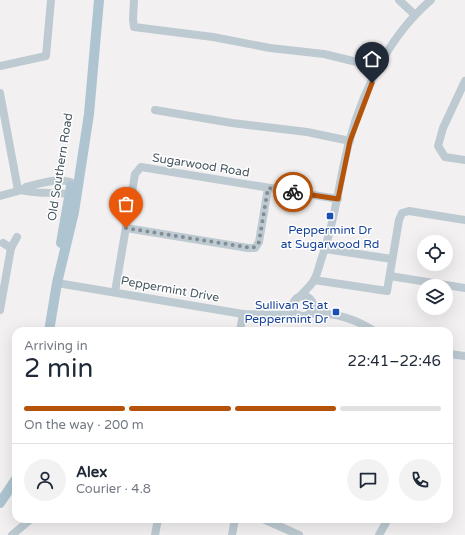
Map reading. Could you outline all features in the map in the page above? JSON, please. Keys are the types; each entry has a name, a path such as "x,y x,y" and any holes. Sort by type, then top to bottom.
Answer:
{"main road":[{"name":"Old Southern Road","path":"50,327 57,283 70,230 75,183 89,114 99,0"},
{"name":"Old Southern Road","path":"57,283 57,266 70,194 75,183"},
{"path":"0,503 12,485"}],"street":[{"path":"0,66 46,56 50,0"},
{"path":"134,0 134,27 213,37 270,48 324,54 357,62 377,72"},
{"path":"399,0 415,15"},
{"path":"310,314 313,309 313,281 325,249 338,199 350,141 366,94 395,39 415,15 431,0"},
{"path":"464,84 443,128 438,146 444,157 465,160"},
{"path":"0,93 20,190"},
{"path":"155,110 232,123 301,131 350,141"},
{"name":"Sugarwood Road","path":"115,292 135,174 141,167 338,199"},
{"path":"0,196 26,187 47,182 75,183"},
{"path":"126,228 255,248 259,242 268,188"},
{"path":"20,190 27,192 70,194"},
{"path":"313,281 387,291 399,220 402,213 409,211 465,220"},
{"path":"0,310 10,248 17,237"},
{"path":"3,243 10,248"},
{"path":"325,249 392,260"},
{"path":"390,276 465,288"},
{"path":"279,314 293,303 313,281"},
{"name":"Peppermint Drive","path":"57,283 243,314 298,315"},
{"path":"300,296 306,297 330,314 356,322 366,327"},
{"path":"293,303 293,310 298,315 330,314"},
{"path":"241,327 243,314"},
{"path":"453,354 465,356"},
{"path":"12,535 26,523"},
{"path":"155,535 157,523"},
{"path":"232,535 234,523"},
{"path":"272,523 299,535"},
{"path":"379,535 386,523"}],"way so far":[{"path":"126,228 255,248 259,242 268,188 293,192"}],"place":[{"name":"Peppermint Dr at Sugarwood Rd","path":"330,216"},
{"name":"Sullivan St at Peppermint Dr","path":"336,312"}],"route":[{"path":"293,192 338,199 350,141 366,94 372,83"}]}
